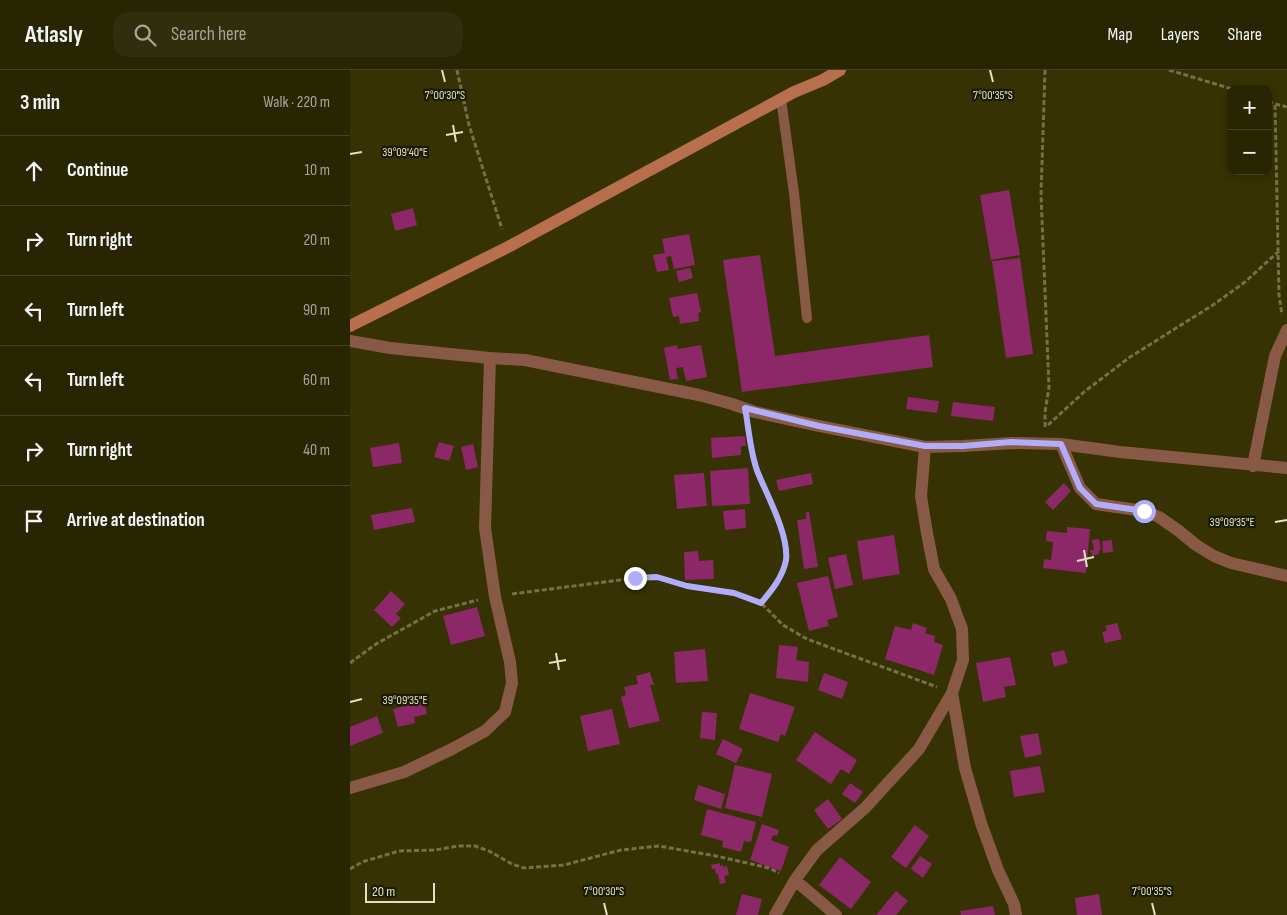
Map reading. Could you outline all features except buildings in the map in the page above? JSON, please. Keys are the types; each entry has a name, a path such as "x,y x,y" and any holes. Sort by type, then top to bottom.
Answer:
{"street":[{"path":"350,326 508,246 780,99 840,70"},
{"path":"1253,466 1275,356 1286,331"},
{"path":"350,341 390,348 533,362 699,396 819,426 925,446 1029,442 1287,468"},
{"path":"350,788 404,772 452,749 485,731 505,712 512,683 510,662 494,597 486,528 490,358"},
{"path":"1061,444 1080,488 1096,504 1144,511 1159,517 1214,556 1231,563 1287,576"},
{"path":"775,915 795,880 818,850 865,808 919,750 952,692 963,660 962,629 951,598 934,569 921,496 925,446"},
{"path":"952,692 966,768 981,823 998,870 1014,904 1016,915"},
{"path":"795,880 836,915"}],"lane":[{"path":"780,99 794,193 807,318"}],"path":[{"path":"457,70 469,125 508,246"},
{"path":"1045,70 1041,195 1049,387 1045,412 1045,428"},
{"path":"1169,70 1227,87"},
{"path":"1272,104 1287,107"},
{"path":"1275,105 1279,295 1286,331"},
{"path":"1029,442 1084,392 1130,357 1213,306 1245,282 1278,251"},
{"path":"745,408 753,459 772,503 786,549 786,561 779,579 761,603"},
{"path":"350,663 376,644 435,611 494,597 635,578 657,577 687,586 734,593 761,603 783,625 807,639 873,665 952,692"},
{"path":"350,869 362,862 399,851 435,850 458,846 475,846 524,868 564,865 622,850 659,846 769,868 795,880"}],"route":[{"path":"635,578 657,577 687,586 734,593 761,603 774,588 786,561 786,549 772,503 753,459 745,408 755,412 819,426 925,446 963,446 1011,442 1061,444 1080,488 1096,504 1144,511"}]}
